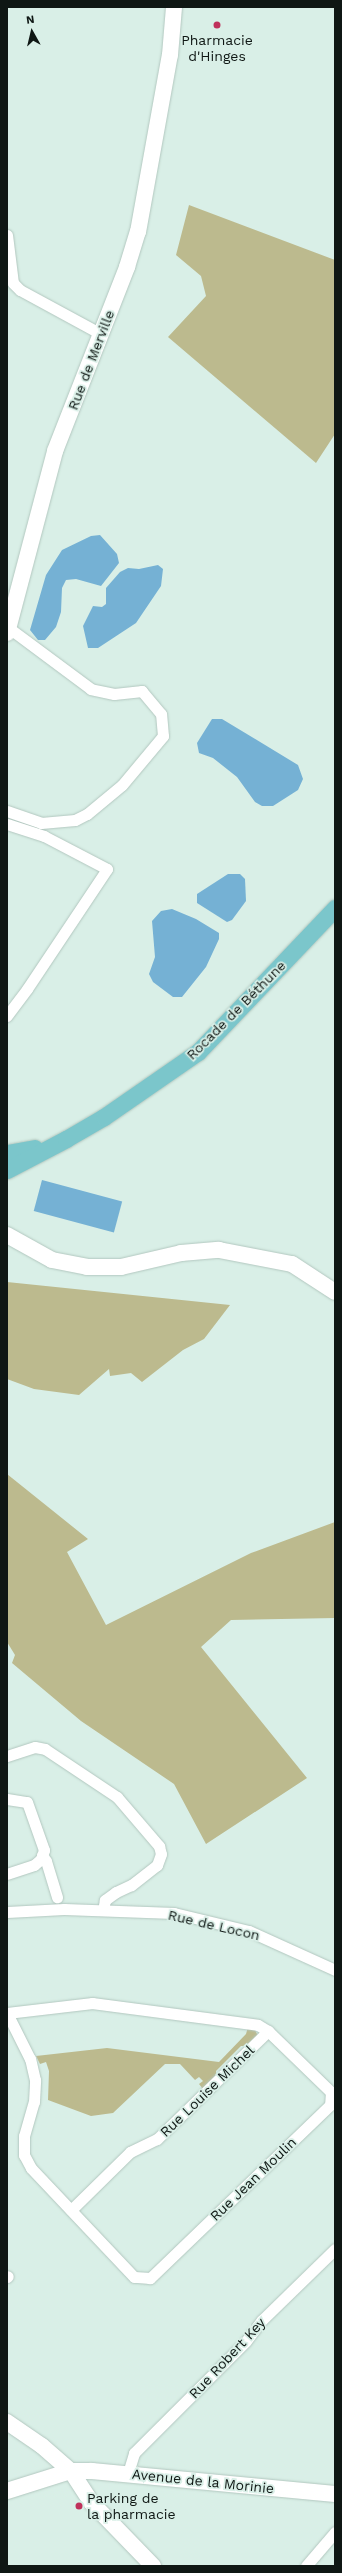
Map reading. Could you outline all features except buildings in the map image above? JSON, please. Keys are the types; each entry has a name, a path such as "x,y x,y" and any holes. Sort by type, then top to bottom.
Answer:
{"main road":[{"name":"Rocade de Béthune","path":"7,1170 66,1139 157,1083 198,1052 335,908"},
{"name":"Rocade de Béthune","path":"7,1153 26,1151 66,1139"}],"street":[{"name":"Rue de Merville","path":"8,631 55,451 101,334 138,232 165,84 174,7"},
{"path":"7,235 13,283 20,290 101,334"},
{"path":"7,811 41,823 75,820 87,814 122,785 163,736 161,714 142,691 114,694 91,689 8,631"},
{"path":"7,824 44,836 107,869 28,989 7,1016"},
{"path":"7,1226 30,1250"},
{"path":"7,1235 30,1250 52,1260 87,1268 121,1267 181,1253 220,1250 292,1264 335,1292"},
{"path":"7,1756 35,1747 45,1749 117,1797 159,1846 161,1854 157,1865 132,1885 116,1892 105,1900 103,1910"},
{"path":"7,1799 27,1802 44,1850 34,1865 7,1874"},
{"path":"42,1855 46,1861 57,1897"},
{"name":"Rue de Locon","path":"9,1912 64,1909 174,1913 249,1931 335,1970"},
{"name":"Rue Jean Moulin","path":"92,2003 235,2020 258,2025 268,2031 331,2092 330,2105 150,2278 134,2277 31,2168 24,2155 24,2136 34,2102 34,2080 30,2059 7,2013 92,2003"},
{"name":"Rue Louise Michel","path":"71,2210 130,2152 157,2138 268,2031"},
{"name":"Rue Robert Key","path":"128,2473 134,2453 246,2341 262,2320 335,2249"},
{"path":"7,2422 42,2446 71,2471 92,2503 153,2566"},
{"name":"Avenue de la Morinie","path":"7,2491 71,2471 128,2473 335,2494"},
{"path":"306,2566 335,2532"}],"shaded area":[{"path":"189,205 335,260 335,434 316,463 168,337 206,296 201,276 176,255"},
{"path":"7,1282 230,1305 204,1339 183,1350 142,1382 131,1373 110,1376 109,1369 79,1395 34,1389 7,1379"},
{"path":"7,1474 88,1539 67,1552 106,1625 251,1553 335,1522 335,1618 231,1620 201,1647 307,1778 206,1844 174,1784 81,1721 12,1663 15,1655 7,1642"},
{"path":"248,2027 254,2028 258,2036 247,2046 241,2046 216,2071 216,2077 203,2089 199,2084 203,2081 199,2077 195,2080 180,2064 165,2064 113,2113 91,2116 48,2100 49,2071 46,2062 40,2064 36,2056 107,2048 219,2062 246,2034"}],"water":[{"path":"100,535 117,554 119,563 101,586 76,579 66,580 62,588 61,612 56,627 45,640 38,640 30,630 46,575 62,550 91,536"},
{"path":"158,565 163,569 161,586 136,623 98,648 88,648 83,626 93,606 102,607 106,604 106,588 120,572 128,568 139,569"},
{"path":"212,719 222,719 298,765 303,779 298,790 273,806 262,806 255,802 237,777 213,758 199,753 197,743"},
{"path":"228,874 240,874 245,879 246,901 232,920 227,922 197,903 197,894"},
{"path":"172,909 196,919 219,933 219,939 206,967 182,997 173,997 153,982 149,974 155,957 152,921 161,911"},
{"path":"42,1180 122,1201 114,1232 34,1211"}],"place":[{"name":"Pharmacie d'Hinges","path":"217,25"},
{"name":"Parking de la pharmacie","path":"79,2506"}]}
